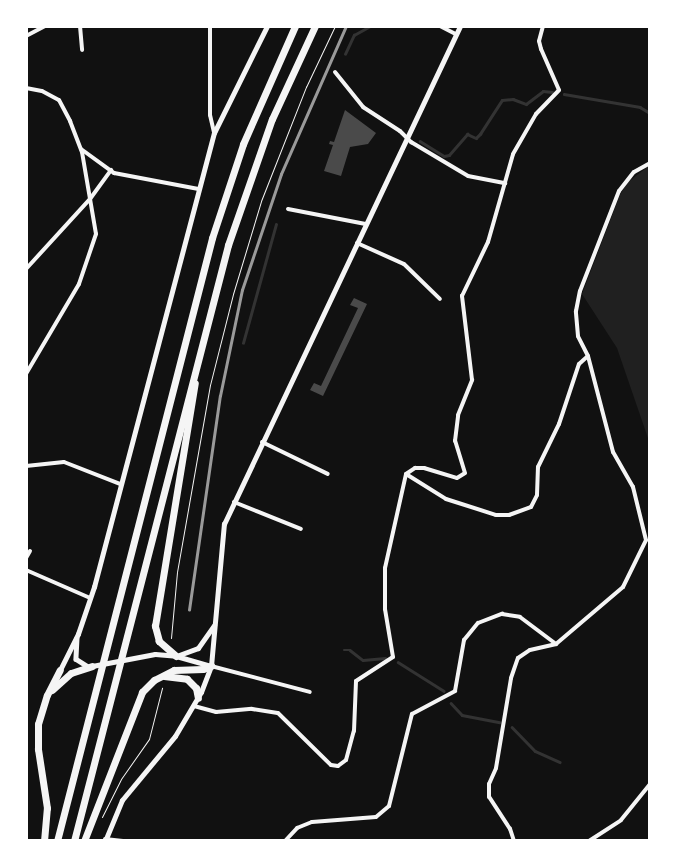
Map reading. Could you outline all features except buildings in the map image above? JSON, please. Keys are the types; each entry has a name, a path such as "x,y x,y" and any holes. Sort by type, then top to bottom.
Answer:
{"highway":[{"path":"57,841 107,641 221,206 255,113 296,26"},
{"path":"74,841 198,356 248,182 284,89 315,26"},
{"path":"176,656 159,641 155,622 188,443 198,356"},
{"path":"47,694 72,673 92,666"},
{"path":"84,841 137,701 159,677 179,669 203,669 211,666"},
{"path":"44,841 47,808 37,736 47,694 60,670"},
{"path":"159,677 185,677 194,685 198,698"}],"main road":[{"path":"105,840 122,800 175,736 198,698 211,666 224,524 460,26"},
{"path":"176,656 198,648 216,622"},
{"path":"92,666 144,655 176,656 211,666"}],"street":[{"path":"26,36 46,26"},
{"path":"80,26 82,50"},
{"path":"210,26 210,115 214,133"},
{"path":"60,670 78,634 90,598 214,133 267,26"},
{"path":"440,26 456,34"},
{"path":"194,706 216,712 252,709 278,713 331,765 338,766 346,760 354,731 356,681 393,657 385,609 385,568 406,474 415,468 424,468 457,478 465,473 455,441 458,415 472,380 462,296 488,242 513,154 529,125 559,90 541,49 543,26"},
{"path":"335,72 363,107 406,137 468,176 505,183"},
{"path":"26,88 42,91 59,100 80,148 96,234 79,284 26,374"},
{"path":"80,148 111,170 199,189"},
{"path":"514,841 510,829 489,797 488,784 496,768 511,678 518,658 530,650 556,644 623,587 646,540 633,487 613,452 588,356 578,336 576,302 623,184 650,163"},
{"path":"26,269 90,199 111,170"},
{"path":"288,208 366,224"},
{"path":"357,243 404,264 440,299"},
{"path":"406,474 446,499 496,515 509,515 531,507 537,495 538,467 559,424 579,364 588,356"},
{"path":"262,442 328,474"},
{"path":"26,466 64,462 120,484"},
{"path":"234,502 301,529"},
{"path":"26,558 30,551"},
{"path":"26,570 90,598"},
{"path":"285,841 297,828 312,822 376,817 390,806 412,714 455,691 464,640 478,623 502,614 520,617 556,644"},
{"path":"78,634 76,659 81,665 92,666"},
{"path":"211,666 310,692"},
{"path":"590,841 622,820 650,784"},
{"path":"105,840 123,841"}],"path":[{"path":"171,638 177,572 210,385 233,294 261,201 299,102 335,26"},
{"path":"100,821 121,779 149,738 162,688"}],"shaded area":[{"path":"650,165 650,444 617,348 582,294 620,195 627,183"}],"waterway":[{"path":"345,54 354,35 370,26"},
{"path":"420,141 444,156 449,155 467,134 476,138 480,134 502,100 513,99 526,104 543,91 552,92"},
{"path":"564,94 640,107 650,113"},
{"path":"243,343 276,224"},
{"path":"344,650 350,650 363,660 385,658"},
{"path":"398,662 444,691"},
{"path":"451,703 462,715 499,722"},
{"path":"512,727 535,751 560,762"}],"railway":[{"path":"189,610 220,396 242,290 281,174 346,26"}]}
